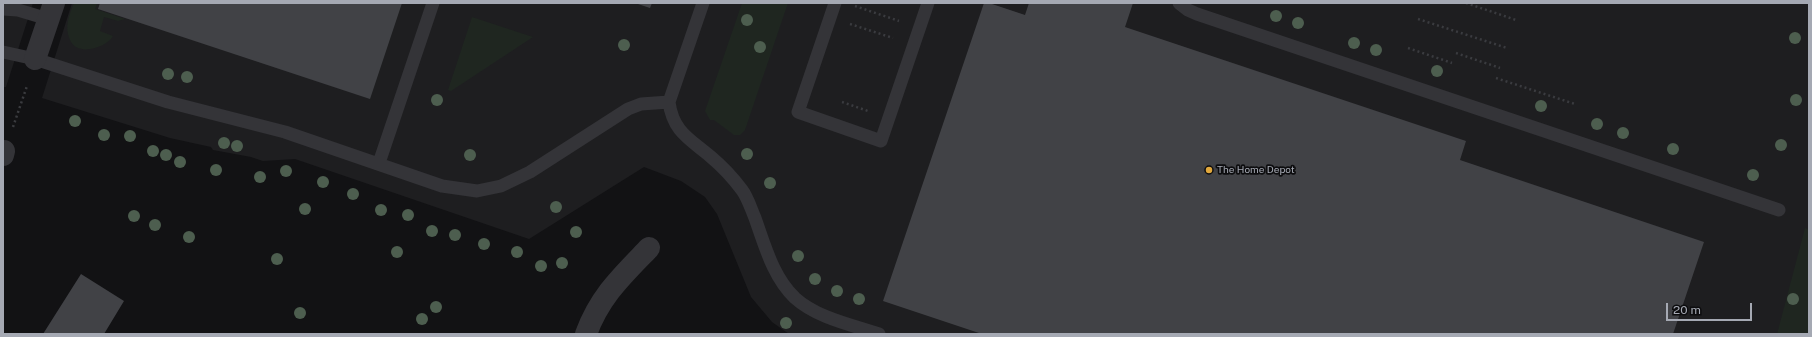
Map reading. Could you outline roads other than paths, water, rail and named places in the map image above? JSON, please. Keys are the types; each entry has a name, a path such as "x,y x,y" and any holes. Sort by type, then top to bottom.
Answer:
{"street":[{"path":"35,59 51,11"},
{"path":"586,334 596,309 609,290 649,248"}],"lane":[{"path":"379,163 433,3"},
{"path":"703,3 669,102 670,112 679,130 729,174 744,193 775,271 788,291 796,299 816,312 878,334"},
{"path":"836,3 798,112 881,141 928,3"},
{"path":"1179,3 1188,10 1197,14 1779,210"},
{"path":"3,9 51,11"},
{"path":"3,52 35,59 168,102 285,132 379,163 442,186 465,190 488,190 501,186 530,172 628,110 641,104 669,102"}],"place":[{"name":"The Home Depot","path":"1209,170"}]}
